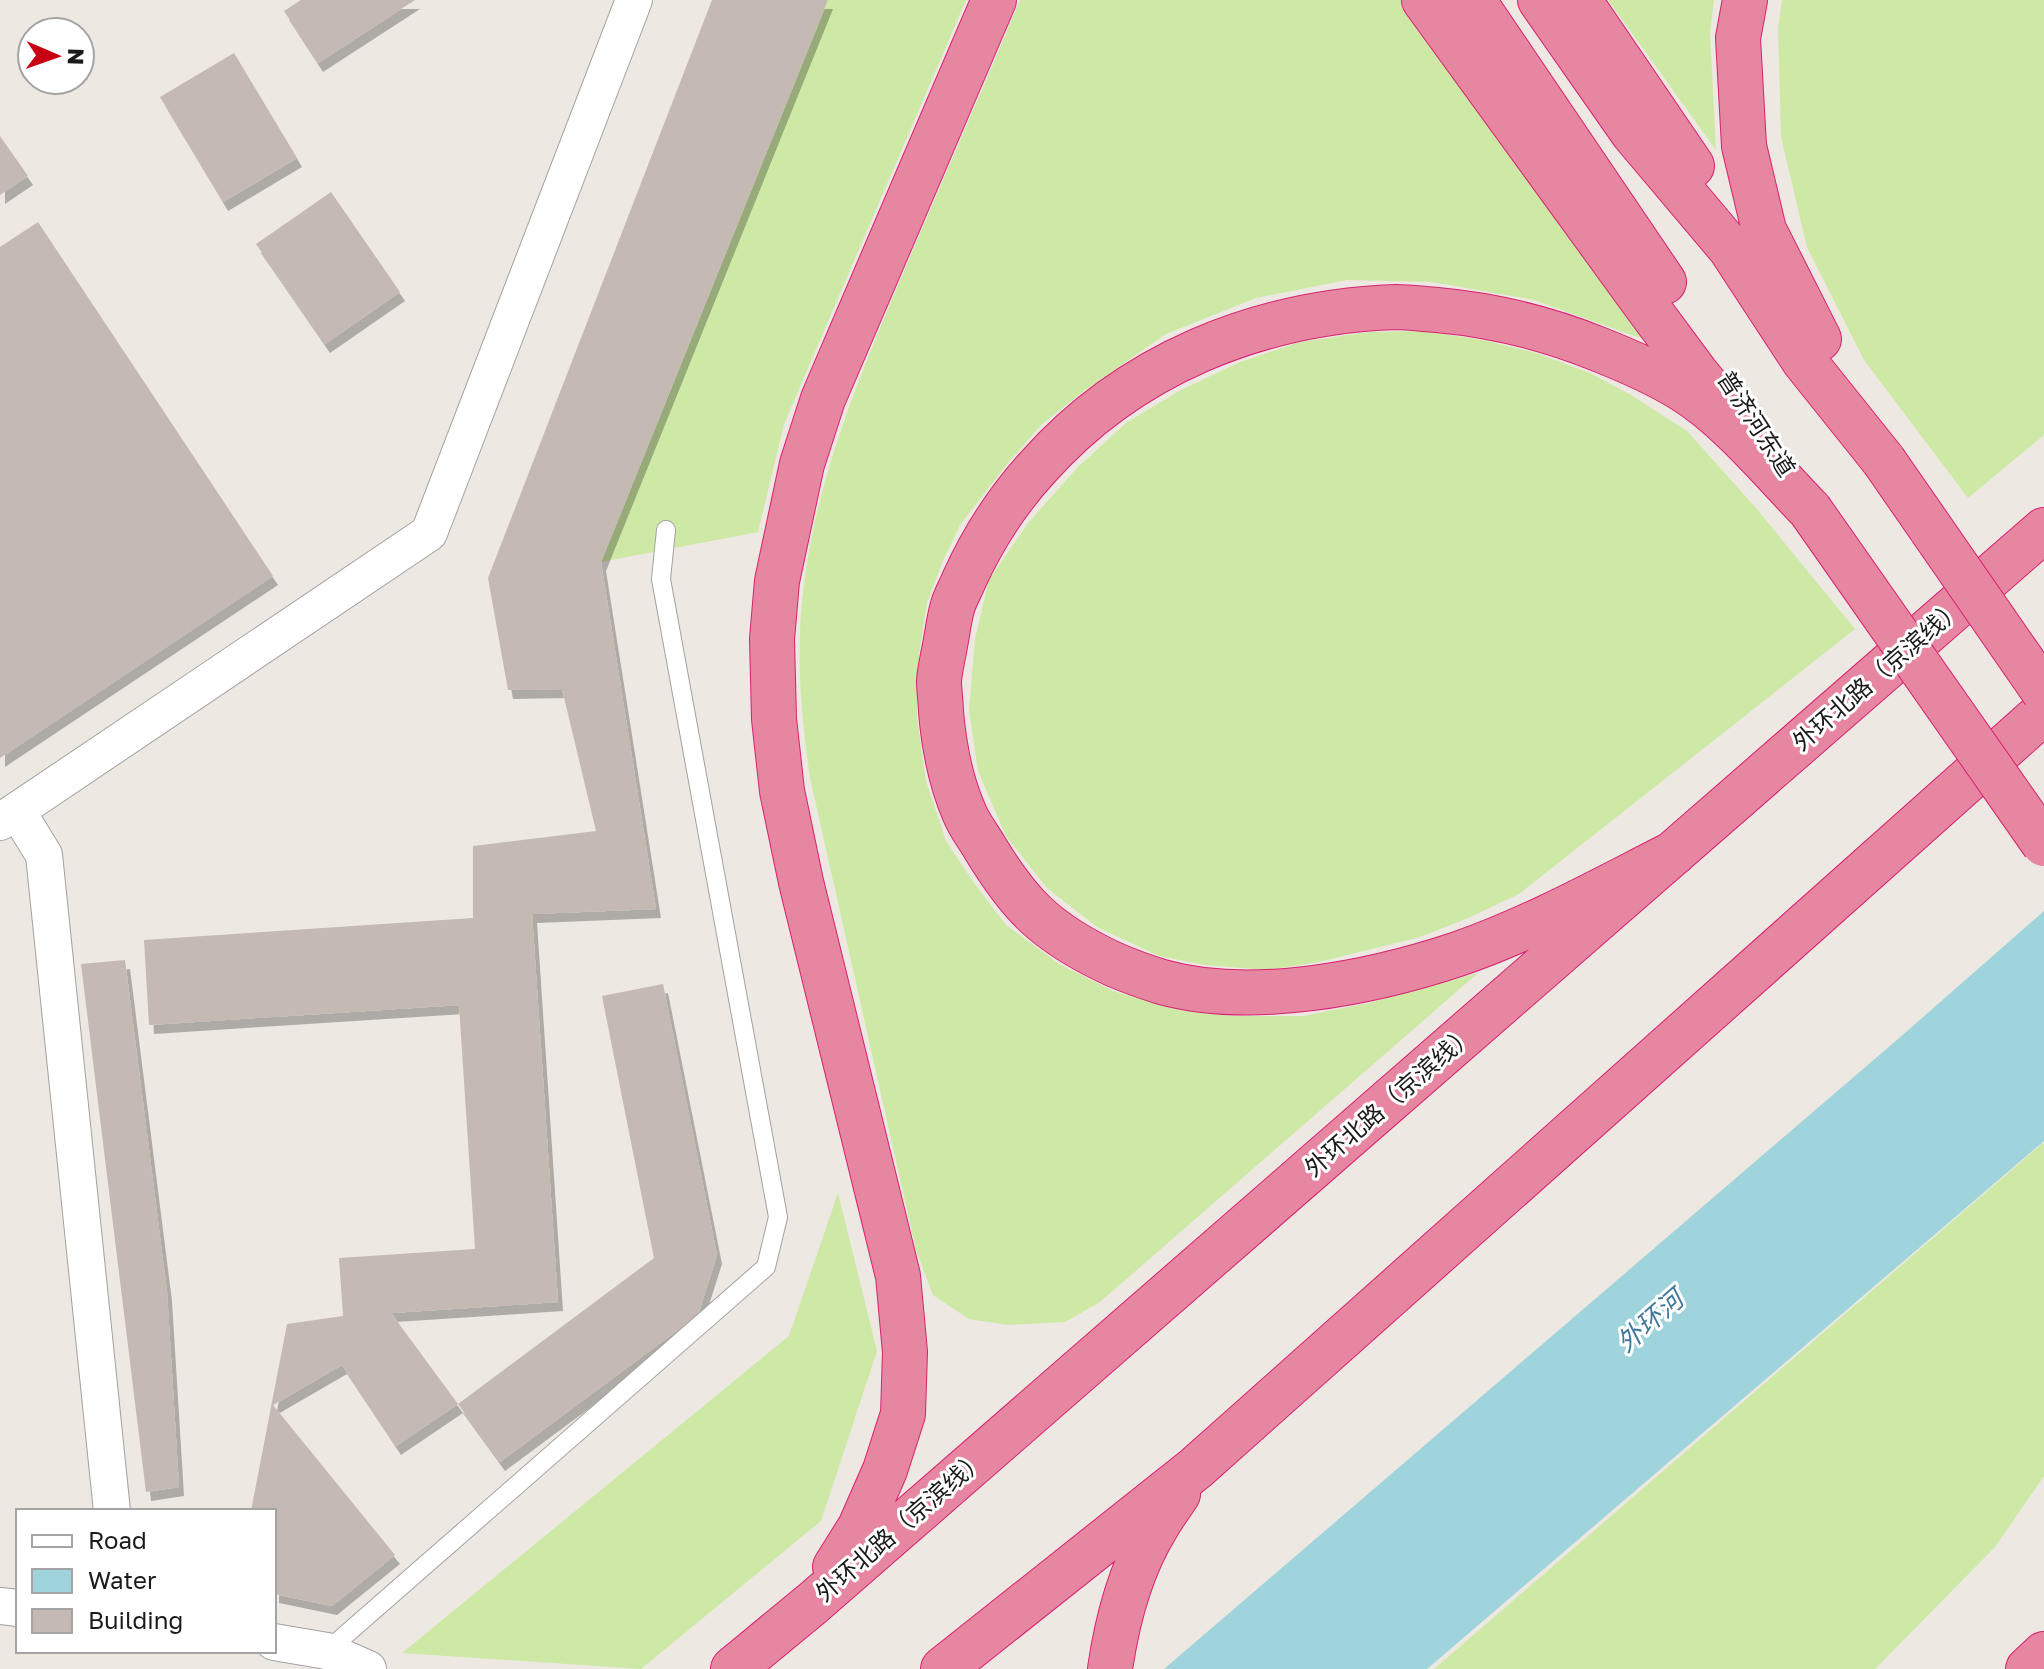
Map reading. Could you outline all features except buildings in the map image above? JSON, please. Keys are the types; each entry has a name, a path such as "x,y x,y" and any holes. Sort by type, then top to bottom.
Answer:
{"highway":[{"path":"813,1603 860,1527 885,1470 903,1414 905,1352 898,1276 801,882 782,791 774,719 772,639 777,581 802,464 823,399 994,0"},
{"path":"1424,0 1696,373 1810,510"},
{"name":"普济河东道","path":"1473,0 1668,287 1810,510 2044,844"},
{"path":"1540,0 1633,133 1730,248 1804,361 1884,461 2044,692"},
{"path":"1579,0 1695,171 1730,248"},
{"path":"1745,0 1738,38 1744,146 1764,230 1884,461"},
{"path":"1674,853 1511,933 1458,954 1408,968 1352,981 1259,992 1219,991 1164,983 1082,950 1035,914 998,870 964,813 944,750 939,682 952,607 980,544 1013,494 1053,450 1090,416 1170,362 1279,322 1331,313 1400,307 1471,314 1557,333 1605,352 1684,390 1720,418 1810,510"},
{"name":"外环北路（京滨线）","path":"733,1669 813,1603 2044,530"},
{"path":"943,1669 1196,1468 2044,712"},
{"path":"1110,1669 1114,1638 1131,1581 1155,1528 1196,1468"},
{"path":"2028,1669 2044,1654"}],"street":[{"path":"112,1509 44,855 8,817 429,533 634,0"},
{"path":"276,1642 327,1651 368,1669"}],"lane":[{"path":"327,1651 766,1267 778,1217 661,579 666,530"}],"green space":[{"path":"828,0 966,0 784,424 758,532 601,562"},
{"path":"1020,0 1410,0 1654,343 1534,300 1432,282 1347,280 1256,298 1166,334 1084,391 1042,424 960,525 927,603 919,654 917,718 926,781 946,841 1006,925 1059,964 1113,991 1181,1010 1233,1016 1303,1016 1369,1003 1478,973 1100,1302 1065,1322 1008,1325 969,1319 933,1295 916,1250 810,778 802,713 800,647 808,558 817,513 842,426 892,299"},
{"path":"1608,0 1714,0 1710,33 1716,150"},
{"path":"1782,0 2044,0 2044,435 1968,498 1864,360 1807,247 1781,137 1778,28"},
{"path":"1424,331 1483,340 1536,353 1590,373 1687,431 1756,508 1855,629 1519,894 1420,937 1319,962 1266,970 1205,965 1159,956 1097,927 1047,888 1006,836 978,771 969,710 975,639 989,580 1028,523 1078,467 1126,423 1181,390 1240,362 1300,342 1368,332"},
{"path":"2044,1142 2044,1476 1995,1547 1875,1669 1434,1669"},
{"path":"838,1193 877,1351 821,1521 641,1669 402,1653 789,1336"}],"water":[{"name":"外环河","path":"2044,911 2044,1141 1427,1669 1164,1669 1898,1039"}]}
